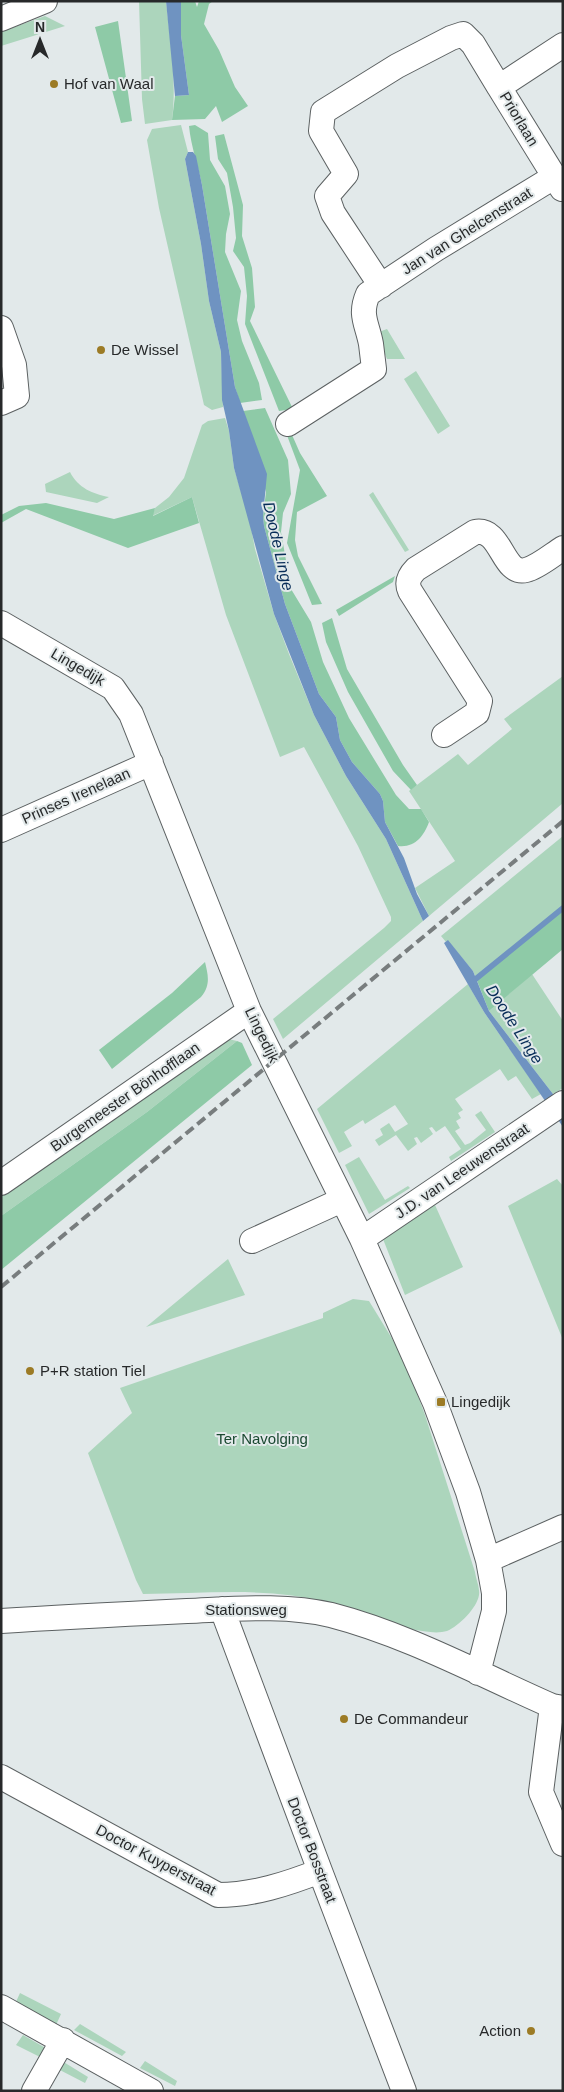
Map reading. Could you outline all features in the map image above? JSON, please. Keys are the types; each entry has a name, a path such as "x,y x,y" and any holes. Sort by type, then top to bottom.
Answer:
{"street":[{"path":"1,19 45,1"},
{"path":"381,286 333,213 327,196 346,174 321,131 323,112 397,66 451,38 463,34 474,44 499,87"},
{"name":"Priorlaan","path":"558,184 499,87 563,45"},
{"name":"Jan van Ghelcenstraat","path":"288,424 374,368 371,344 362,316 368,294 436,249 558,184"},
{"path":"1,328 14,365 18,396 1,403"},
{"path":"444,735 477,713 480,701 410,591 408,586 410,575 416,569 475,532 481,531 490,535 512,567 519,570 528,570 563,548"},
{"name":"Lingedijk","path":"1,624 113,688 131,714 249,1011 362,1239 438,1410 468,1492 488,1560 494,1593 494,1612 478,1673"},
{"name":"Prinses Irenelaan","path":"1,830 151,763"},
{"name":"Burgemeester Bönhofflaan","path":"1,1183 249,1011"},
{"name":"J.D. van Leeuwenstraat","path":"362,1239 556,1108"},
{"path":"252,1240 342,1200"},
{"path":"488,1560 563,1528"},
{"name":"Stationsweg","path":"1,1621 222,1609 291,1610 330,1615 438,1652 478,1673 557,1707"},
{"name":"Doctor Bosstraat","path":"222,1609 404,2091"},
{"path":"557,1707 541,1792 563,1844"},
{"name":"Doctor Kuyperstraat","path":"1,1777 218,1895 238,1895 265,1889 320,1871"},
{"path":"1,2007 63,2040 151,2091"},
{"path":"34,2091 63,2040"}],"green space":[{"path":"139,1 166,1 174,91 172,120 145,124 142,99"},
{"path":"181,1 195,1 197,7 199,1 213,1 209,4 204,24 219,50 235,87 248,106 222,122 216,106 205,119 172,120 175,96 189,95 181,35"},
{"path":"45,16 65,26 1,46 1,32"},
{"path":"118,21 132,121 121,123 95,27"},
{"path":"181,125 188,152 185,159 201,244 209,301 221,352 223,407 212,410 204,405 159,208 147,140 152,129"},
{"path":"195,125 208,133 210,160 225,186 230,214 225,252 241,291 237,320 242,341 259,383 262,400 240,403 235,387 202,185 190,134 189,126"},
{"path":"224,134 243,205 242,236 252,268 255,307 250,321 293,409 279,411 245,324 247,296 244,267 233,251 236,238 233,207 227,173 218,159 215,136"},
{"path":"387,329 405,359 387,359 376,333"},
{"path":"416,371 450,426 438,434 404,379"},
{"path":"265,408 288,460 291,494 283,513 281,532 291,589 311,622 323,662 349,718 396,795 409,809 421,809 429,822 418,840 409,845 398,846 385,822 383,801 380,794 352,762 340,740 336,717 319,694 285,604 264,526 263,516 266,492 243,411"},
{"path":"225,418 229,431 234,468 250,522 255,549 274,614 289,654 314,715 346,776 386,839 423,921 283,1039 273,1019 384,928 391,921 391,917 358,846 304,747 280,757 226,615 192,497 152,516 155,508 169,497 184,478 202,425 208,421"},
{"path":"289,428 300,453 327,496 297,512 295,540 298,556 322,604 312,605 287,543 300,470 285,430"},
{"path":"70,472 73,478 86,489 109,497 97,503 46,492 45,484"},
{"path":"373,492 409,550 405,552 369,495"},
{"path":"192,497 199,523 128,548 26,509 1,523 1,515 19,506 46,503 114,519 155,508 153,516"},
{"path":"395,576 393,582 339,616 336,610"},
{"path":"332,618 347,669 403,765 417,785 411,790 393,771 348,692 326,642 322,623"},
{"path":"563,676 563,803 429,916 415,888 455,861 409,791 458,754 468,765 512,729 504,719"},
{"path":"563,836 563,906 476,978 473,971 448,941 446,942 441,936"},
{"path":"563,908 563,949 489,1011 476,978"},
{"path":"205,962 208,976 206,988 201,997 112,1069 99,1050 172,993"},
{"path":"532,974 563,1021 563,1088 553,1094 489,1011"},
{"path":"468,984 484,1012 541,1094 532,1099 516,1076 508,1081 500,1069 455,1099 463,1110 458,1113 461,1118 456,1121 460,1128 455,1131 465,1145 486,1130 475,1115 481,1111 495,1132 451,1161 449,1157 461,1149 445,1126 436,1132 432,1127 429,1128 433,1134 421,1143 417,1137 414,1138 417,1144 408,1151 396,1135 379,1146 375,1140 383,1135 380,1129 389,1123 395,1132 408,1124 395,1105 365,1124 363,1120 344,1132 352,1146 339,1153 317,1109"},
{"path":"224,1038 237,1041 147,1112 1,1216 1,1194"},
{"path":"237,1041 242,1043 252,1065 1,1270 1,1216 147,1112"},
{"path":"359,1157 385,1200 408,1186 410,1188 369,1214 345,1165"},
{"path":"557,1179 563,1186 563,1340 508,1206"},
{"path":"435,1205 463,1267 405,1295 383,1239"},
{"path":"228,1259 245,1295 146,1327"},
{"name":"Ter Navolging","path":"353,1299 369,1301 404,1358 425,1415 475,1572 479,1595 471,1611 452,1629 436,1632 406,1628 329,1603 284,1594 237,1592 143,1594 88,1453 132,1413 120,1388 323,1318 323,1313"},
{"path":"20,1993 61,2014 56,2025 15,2004"},
{"path":"80,2024 126,2052 122,2056 74,2030"},
{"path":"23,2035 49,2050 44,2059 16,2045"},
{"path":"62,2061 88,2077 85,2083 56,2068"},
{"path":"145,2061 177,2081 175,2086 140,2068"}],"water":[{"path":"166,1 181,1 181,35 189,95 175,96"},
{"path":"188,152 193,152 196,156 202,185 235,387 267,474 263,516 264,526 285,604 319,694 336,717 340,740 352,762 380,794 383,801 385,822 404,858 417,894 429,916 423,921 386,839 346,776 314,715 274,614 234,468 229,431 222,400 221,352 209,301 201,244 185,159"},
{"path":"448,940 473,971 489,1011 553,1094 563,1110 563,1127 484,1012 444,943"}],"waterway":[{"path":"472,982 563,908"}],"railway":[{"path":"1,1287 563,821"}],"place":[{"name":"Hof van Waal","path":"54,84"},
{"name":"De Wissel","path":"101,350"},
{"name":"P+R station Tiel","path":"30,1371"},
{"name":"Lingedijk","path":"441,1402"},
{"name":"De Commandeur","path":"344,1719"},
{"name":"Action","path":"531,2031"}],"water label":[{"name":"Doode Linge","path":"279,546"},
{"name":"Doode Linge","path":"515,1024"}]}
